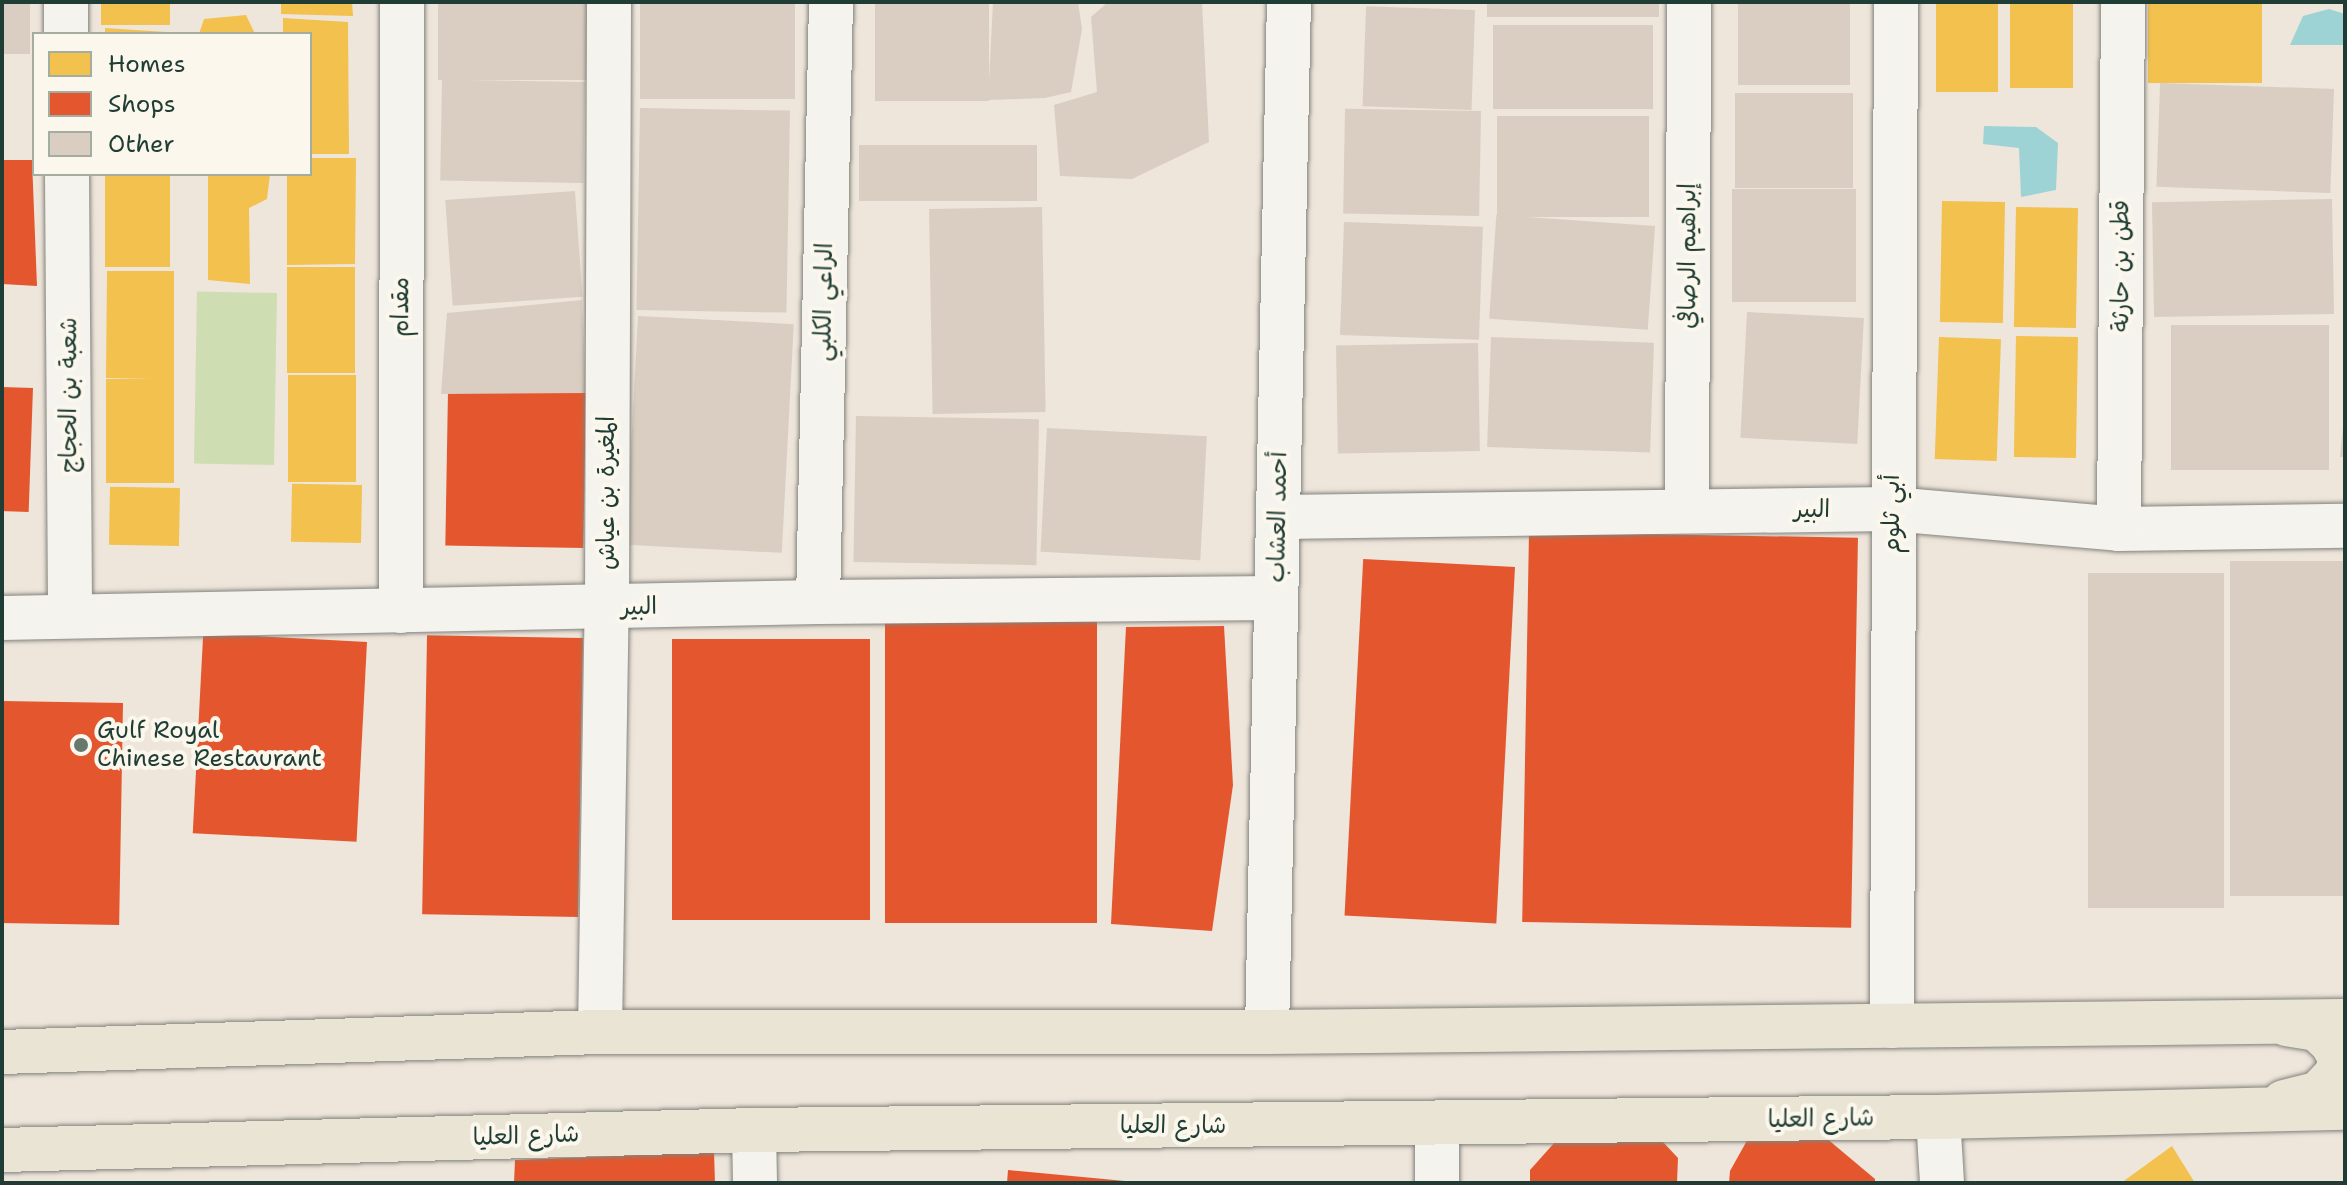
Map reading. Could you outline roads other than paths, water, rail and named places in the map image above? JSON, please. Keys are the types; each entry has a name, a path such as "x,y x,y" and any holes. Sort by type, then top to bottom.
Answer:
{"main road":[{"path":"2259,1109 2319,1093 2336,1075 2341,1060 2332,1043 2317,1029 2267,1021"},
{"path":"2,1052 600,1032 1267,1032 2345,1021"},
{"name":"شارع العليا","path":"2,1150 754,1130 1437,1124 2345,1108"}],"street":[{"path":"66,2 66,32"},
{"name":"مقدام","path":"401,611 402,2"},
{"name":"المغيرة بن عياش","path":"600,1032 607,608 609,2"},
{"name":"الراعي الكلبي","path":"818,602 831,2"},
{"name":"أحمد العشاب","path":"1267,1032 1289,2"},
{"name":"إبراهيم الرصافي","path":"1687,511 1689,2"},
{"name":"أبي ثلوم","path":"1892,1026 1896,2"},
{"name":"قطن بن حارثة","path":"2119,529 2123,2"},
{"name":"شعبة بن الحجاج","path":"67,176 70,616"},
{"name":"البير","path":"1279,517 1892,509 2119,529 2345,526"},
{"name":"البير","path":"2,618 818,602 1276,598"},
{"path":"1938,1117 1942,1183"},
{"path":"1437,1124 1437,1183"},
{"path":"754,1130 755,1183"}],"water":[{"path":"2329,9 2345,14 2345,45 2290,45 2303,16"},
{"path":"1984,126 2036,127 2058,143 2056,190 2021,197 2019,148 1983,144"}],"place":[{"name":"Gulf Royal Chinese Restaurant","path":"81,745"}]}
